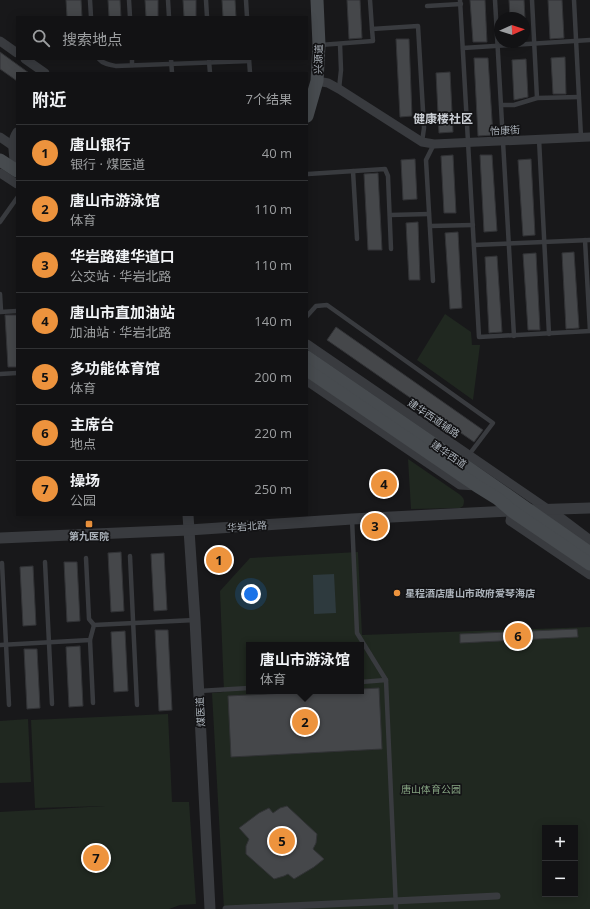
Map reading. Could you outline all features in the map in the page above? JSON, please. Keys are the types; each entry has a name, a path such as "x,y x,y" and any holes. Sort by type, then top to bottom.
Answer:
{"main road":[{"name":"兴源道","path":"308,0 310,71 312,84"},
{"name":"兴源道","path":"308,110 319,44 317,0"},
{"path":"0,160 13,156"},
{"name":"建华西道","path":"308,358 466,459 529,510 590,553"},
{"name":"建华西道","path":"308,371 498,499 512,511 590,564"}],"street":[{"path":"0,41 16,52"},
{"path":"26,60 44,72"},
{"name":"怡康街","path":"312,84 328,83 422,142 434,144 586,137"},
{"path":"13,156 13,138 16,134"},
{"path":"0,137 13,156"},
{"path":"0,173 16,183"},
{"name":"建华西道辅路","path":"308,345 466,459 549,510"},
{"path":"308,382 460,485 477,486"},
{"name":"华岩北路","path":"0,538 189,530 529,510 590,508"},
{"path":"549,510 590,541"},
{"path":"512,511 510,521 590,576"},
{"name":"煤医道","path":"188,516 210,909"},
{"path":"226,909 497,896"}],"lane":[{"path":"90,0 91,16"},
{"path":"129,0 130,16"},
{"path":"168,0 169,16"},
{"path":"206,0 207,16"},
{"path":"246,0 247,16"},
{"path":"319,44 373,41 370,0"},
{"path":"495,0 496,12"},
{"path":"532,0 537,98"},
{"path":"574,0 579,97 586,137"},
{"path":"427,6 461,2 468,142 479,337 590,331 588,240 474,246"},
{"path":"372,29 418,26 424,128 422,142"},
{"path":"530,44 590,40"},
{"path":"339,89 341,70 340,44"},
{"path":"463,48 494,46"},
{"path":"497,48 514,336"},
{"path":"100,60 108,65 116,66 171,61 249,60 250,72"},
{"path":"132,60 132,65"},
{"path":"209,60 210,72"},
{"path":"171,61 172,72"},
{"path":"501,105 514,105 537,98 579,97"},
{"path":"538,139 549,334"},
{"path":"433,282 426,160 434,144"},
{"path":"308,174 385,169 388,176 391,249"},
{"path":"354,171 357,239"},
{"path":"0,222 16,199"},
{"path":"390,215 429,214"},
{"path":"430,226 473,224"},
{"path":"0,294 0,312 16,311"},
{"path":"308,315 316,306 327,305 493,423 466,459"},
{"path":"0,374 16,373"},
{"path":"352,520 357,633 363,642"},
{"path":"130,556 137,705"},
{"path":"86,558 89,619 94,625"},
{"path":"45,562 52,704"},
{"path":"2,563 9,705"},
{"path":"94,625 195,620"},
{"path":"92,703 90,640 94,625"},
{"path":"0,645 90,640"},
{"path":"364,644 386,680 396,909"},
{"path":"364,682 386,680"},
{"path":"198,691 246,688"}],"green space":[{"path":"445,314 471,332 472,345 480,345 473,400 417,360"},
{"path":"408,459 461,495 464,501 463,506 460,508 411,509"},
{"name":"唐山体育公园","path":"358,552 362,635 590,627 590,909 224,909 212,693 224,692 220,591 250,558"},
{"path":"168,714 172,802 189,802 196,904 180,905 169,909 0,909 0,812 106,806 35,808 31,720"},
{"path":"28,719 31,782 0,783 0,721"}],"shaded area":[{"path":"334,574 336,613 314,614 313,575"}],"building":[{"path":"66,0 81,0 82,16 67,16"},
{"path":"108,0 120,0 121,16 109,16"},
{"path":"145,0 158,0 158,16 146,16"},
{"path":"183,0 196,0 196,16 184,16"},
{"path":"222,0 235,0 236,16 223,16"},
{"path":"347,0 360,0 362,38 349,39"},
{"path":"470,0 485,0 487,42 473,42"},
{"path":"509,0 524,0 525,12 510,12"},
{"path":"548,0 562,0 564,38 550,39"},
{"path":"396,39 409,39 412,116 400,117"},
{"path":"0,52 28,72 16,72 16,80 0,69"},
{"path":"565,57 566,94 553,94 551,58"},
{"path":"474,58 488,58 493,135 478,136"},
{"path":"526,59 528,97 514,100 512,60"},
{"path":"450,72 453,132 439,133 436,73"},
{"path":"453,155 456,213 444,213 441,156"},
{"path":"480,155 492,155 497,231 484,232"},
{"path":"415,159 417,199 403,200 401,160"},
{"path":"531,159 535,235 523,236 518,160"},
{"path":"378,173 382,250 368,250 364,174"},
{"path":"418,222 420,280 409,280 406,223"},
{"path":"458,232 462,308 450,309 445,233"},
{"path":"574,252 579,328 566,329 562,253"},
{"path":"536,253 540,330 528,330 523,254"},
{"path":"497,256 502,332 489,333 485,257"},
{"path":"5,315 16,315 16,367 8,367"},
{"path":"336,327 483,430 474,442 327,340"},
{"path":"121,552 124,611 111,612 108,553"},
{"path":"164,553 167,610 154,611 151,554"},
{"path":"64,562 77,562 80,621 67,622"},
{"path":"33,566 36,625 23,626 20,567"},
{"path":"577,629 578,637 460,643 460,634"},
{"path":"155,630 168,630 172,710 159,711"},
{"path":"125,631 128,691 114,692 111,632"},
{"path":"80,646 83,706 69,707 66,647"},
{"path":"24,649 37,649 40,708 27,709"},
{"path":"379,688 382,749 231,757 228,696 266,694 364,694 364,689"},
{"path":"287,806 317,834 316,843 313,849 324,859 294,879 288,874 274,879 246,854 246,846 249,839 239,828 259,813 269,808 273,813 280,808"}],"place":[{"name":"唐山市直加油站","path":"384,484"},
{"name":"第九医院","path":"89,524"},
{"name":"华岩路建华道口","path":"375,526"},
{"name":"唐山银行","path":"219,560"},
{"name":"星程酒店唐山市政府爱琴海店","path":"397,593"},
{"name":"主席台","path":"518,636"},
{"name":"唐山市游泳馆","path":"305,722"},
{"name":"多功能体育馆","path":"282,841"},
{"name":"操场","path":"96,858"}],"district":[{"name":"健康楼社区","path":"443,118"}]}
